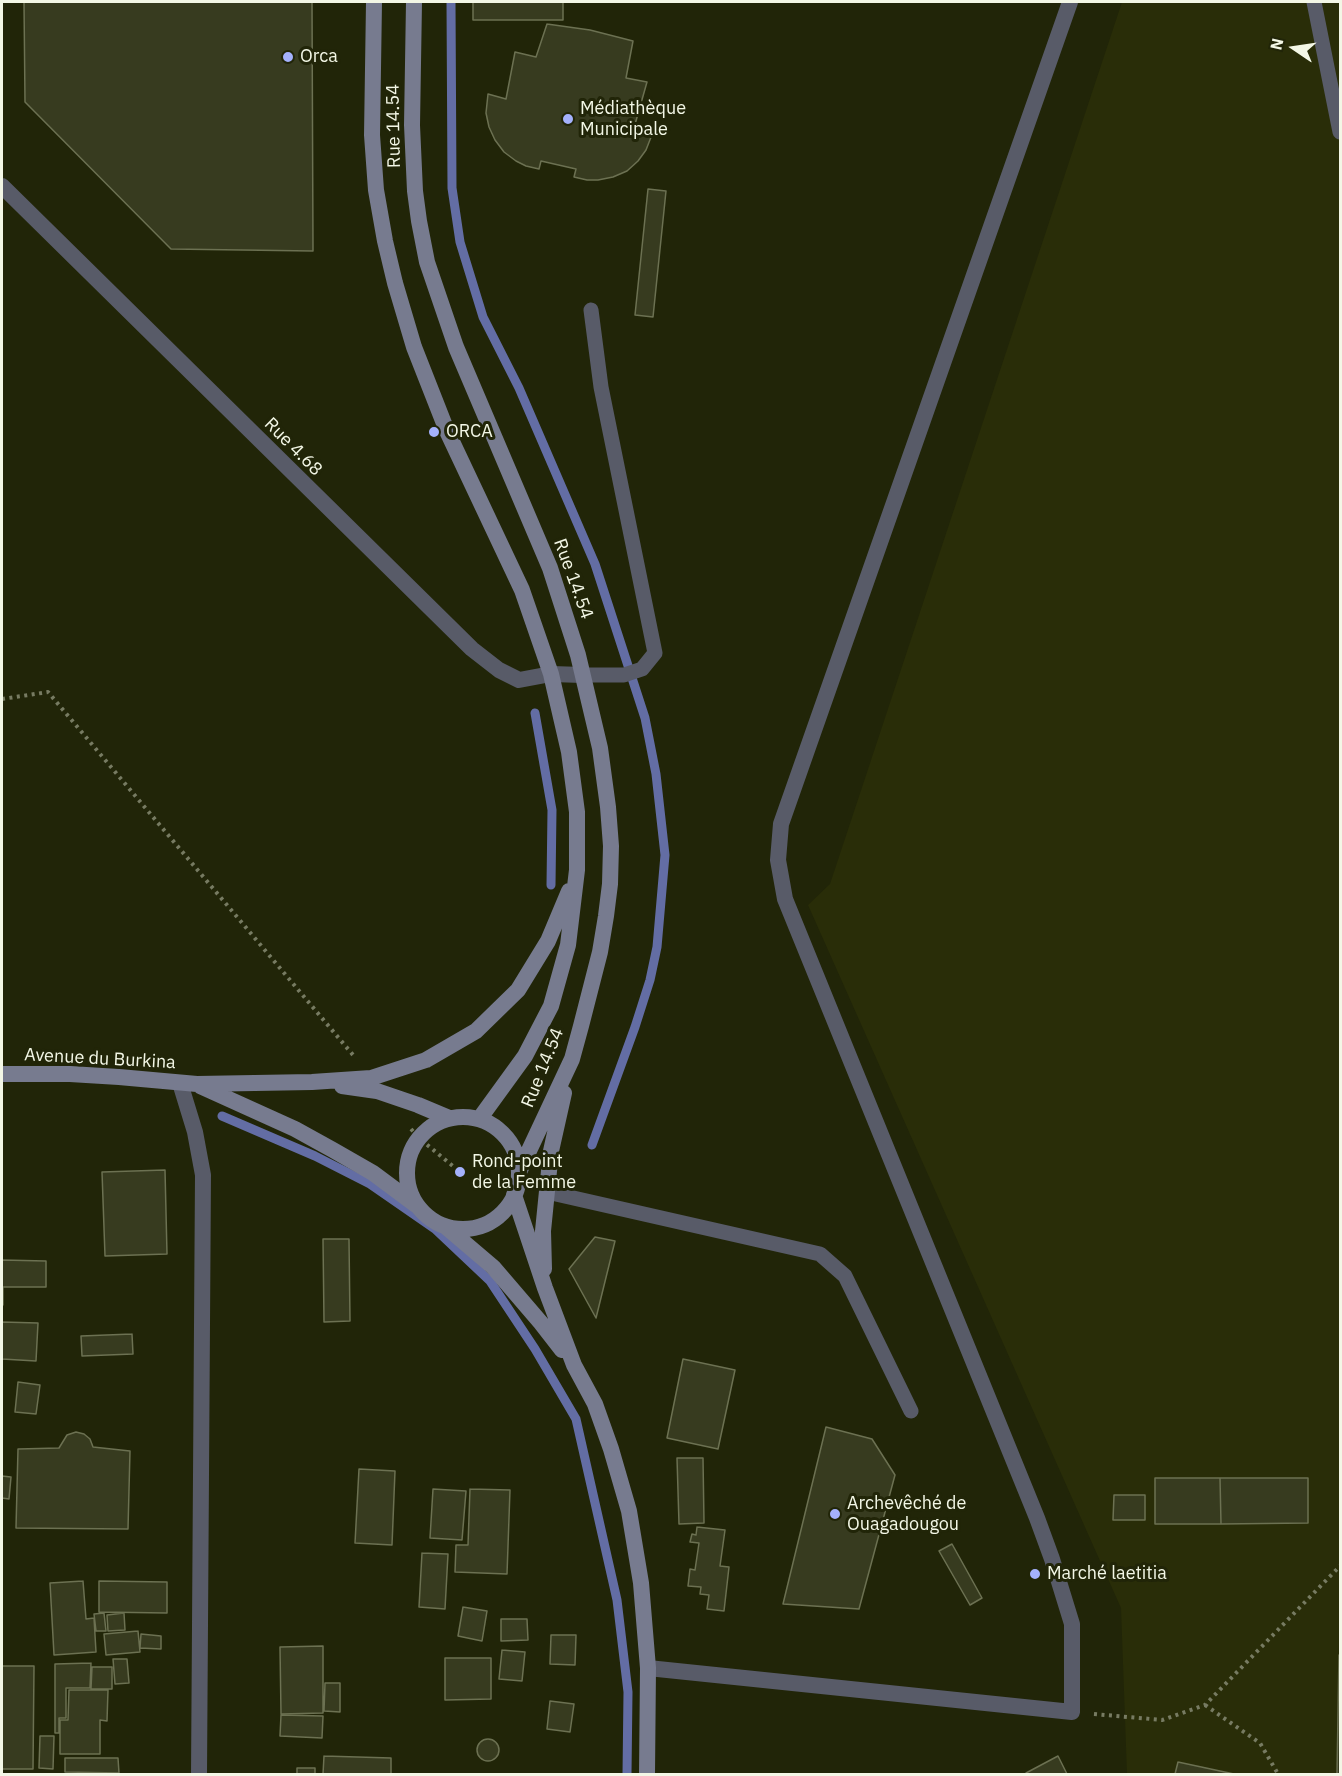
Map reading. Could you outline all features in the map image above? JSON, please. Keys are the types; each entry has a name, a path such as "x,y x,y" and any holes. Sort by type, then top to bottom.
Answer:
{"main road":[{"name":"Rue 14.54","path":"374,2 372,135 376,190 395,283 414,347 447,431 522,590 551,674 569,752 577,812 577,870 568,945 551,1006 525,1056 480,1118"},
{"name":"Rue 14.54","path":"414,2 412,125 415,191 427,262 456,347 550,568 583,675 600,748 608,807 610,865 606,916 600,952 572,1059 519,1172"},
{"path":"189,1084 312,1082 371,1078 426,1060 476,1031 518,990 548,941 577,870"},
{"path":"545,1288 543,1231 550,1151 572,1059"},
{"name":"Avenue du Burkina","path":"2,1074 80,1074 189,1084"},
{"path":"312,1082 376,1091 449,1118"},
{"path":"189,1084 295,1129 373,1173 430,1218 446,1227 493,1267 574,1365"},
{"path":"417,1206 410,1189 407,1172 411,1154 419,1138 433,1126 449,1118 480,1118 491,1124 506,1137 515,1153 519,1172 514,1195 503,1212 486,1224 466,1229 446,1227"},
{"path":"514,1195 574,1365 595,1404 629,1511 641,1583 648,1668 647,1774"}],"street":[{"path":"648,1668 1072,1712 1072,1624 1052,1559 785,899 778,860 781,824 1070,2"},
{"name":"Rue 4.68","path":"2,186 472,649 499,670 519,680 551,674 583,675"},
{"path":"189,1084 195,1132 204,1175 199,1774"}],"lane":[{"path":"1314,2 1341,132"},
{"path":"583,675 624,675 642,669 655,653 602,387 591,310"},
{"path":"547,1192 820,1254 845,1276 911,1410"}],"path":[{"path":"2,699 48,692 371,1078"},
{"path":"405,1122 419,1138 460,1172"},
{"path":"1072,1712 1162,1720 1205,1705 1341,1566"},
{"path":"1205,1705 1260,1743 1278,1774"}],"shaded area":[{"path":"1122,2 1340,2 1340,1774 1127,1774 1121,1608 808,905 830,884"}],"building":[{"path":"24,2 312,2 313,251 171,249 25,102"},
{"path":"473,2 563,2 563,20 473,20"},
{"path":"547,24 590,30 633,41 626,78 647,82 634,128 653,132 646,150 627,171 613,177 587,180 574,177 576,169 541,161 539,169 526,166 504,152 495,140 486,113 488,94 506,99 515,52 536,57"},
{"path":"648,189 666,191 653,317 635,315"},
{"path":"165,1170 167,1254 105,1256 102,1172"},
{"path":"595,1237 615,1241 596,1318 569,1269"},
{"path":"323,1239 349,1239 350,1321 324,1322"},
{"path":"2,1260 46,1261 46,1287 3,1287 2,1305"},
{"path":"2,1322 38,1323 36,1361 2,1359"},
{"path":"132,1334 133,1354 82,1356 81,1336"},
{"path":"683,1359 735,1370 718,1449 667,1438"},
{"path":"18,1382 40,1385 36,1414 15,1412"},
{"path":"826,1427 872,1439 895,1475 859,1609 783,1604"},
{"path":"76,1432 90,1439 93,1447 130,1451 128,1529 16,1528 18,1449 59,1448 67,1435"},
{"path":"677,1458 703,1458 704,1523 679,1524"},
{"path":"359,1469 395,1471 392,1545 355,1543"},
{"path":"2,1476 11,1477 9,1499 2,1498"},
{"path":"1155,1478 1220,1478 1221,1524 1155,1524"},
{"path":"1220,1478 1308,1478 1308,1523 1221,1524"},
{"path":"433,1489 466,1491 462,1540 430,1538"},
{"path":"470,1489 510,1490 507,1574 455,1572 456,1545 468,1545"},
{"path":"1114,1495 1145,1495 1145,1520 1113,1520"},
{"path":"697,1527 725,1530 720,1566 729,1567 724,1611 707,1609 709,1595 700,1594 701,1587 688,1586 690,1569 695,1570 699,1543 690,1542 692,1534 696,1535"},
{"path":"952,1544 982,1598 970,1605 939,1551"},
{"path":"422,1553 448,1554 445,1609 419,1607"},
{"path":"83,1581 86,1619 94,1618 96,1652 54,1655 50,1583"},
{"path":"99,1581 167,1582 167,1613 99,1612"},
{"path":"463,1607 487,1611 482,1641 458,1636"},
{"path":"104,1613 106,1631 96,1631 94,1614"},
{"path":"124,1613 125,1630 108,1631 107,1615"},
{"path":"501,1619 527,1619 528,1640 501,1641"},
{"path":"138,1631 140,1652 106,1655 104,1634"},
{"path":"141,1634 161,1636 161,1649 140,1648"},
{"path":"551,1635 576,1635 575,1665 550,1664"},
{"path":"323,1646 323,1713 281,1714 280,1647"},
{"path":"502,1650 525,1652 522,1681 499,1679"},
{"path":"1339,1655 1340,1774 1337,1774"},
{"path":"445,1658 491,1658 491,1699 445,1700"},
{"path":"113,1659 127,1659 129,1683 115,1684"},
{"path":"91,1663 90,1688 66,1688 66,1718 59,1718 59,1733 55,1733 55,1664"},
{"path":"2,1666 34,1666 33,1769 2,1769"},
{"path":"92,1667 112,1667 112,1689 91,1689"},
{"path":"325,1683 340,1683 340,1712 324,1711"},
{"path":"69,1690 108,1690 107,1721 100,1720 100,1754 60,1754 60,1720 68,1720"},
{"path":"550,1701 574,1704 570,1732 547,1729"},
{"path":"281,1715 323,1716 322,1738 280,1736"},
{"path":"40,1736 54,1736 53,1769 39,1768"},
{"path":"488,1739 496,1742 499,1750 496,1758 488,1761 480,1758 477,1750 480,1742"},
{"path":"324,1756 391,1758 391,1774 323,1774"},
{"path":"1058,1756 1067,1774 1026,1773"},
{"path":"65,1758 118,1758 119,1773 65,1772"},
{"path":"1178,1762 1234,1774 1175,1774"},
{"path":"297,1768 315,1768 315,1774 297,1774"}],"waterway":[{"path":"451,2 452,188 460,242 483,317 519,388 595,564 645,718 656,774 665,855 657,947 650,980 635,1027 592,1145"},
{"path":"535,713 552,810 551,885"},
{"path":"222,1116 315,1156 370,1184 435,1229 490,1281 535,1349 576,1419 617,1600 628,1692 627,1774"}],"place":[{"name":"Orca","path":"288,57"},
{"name":"Médiathèque Municipale","path":"568,119"},
{"name":"ORCA","path":"434,432"},
{"name":"Rond-point de la Femme","path":"460,1172"},
{"name":"Archevêché de Ouagadougou","path":"835,1514"},
{"name":"Marché laetitia","path":"1035,1574"}]}
